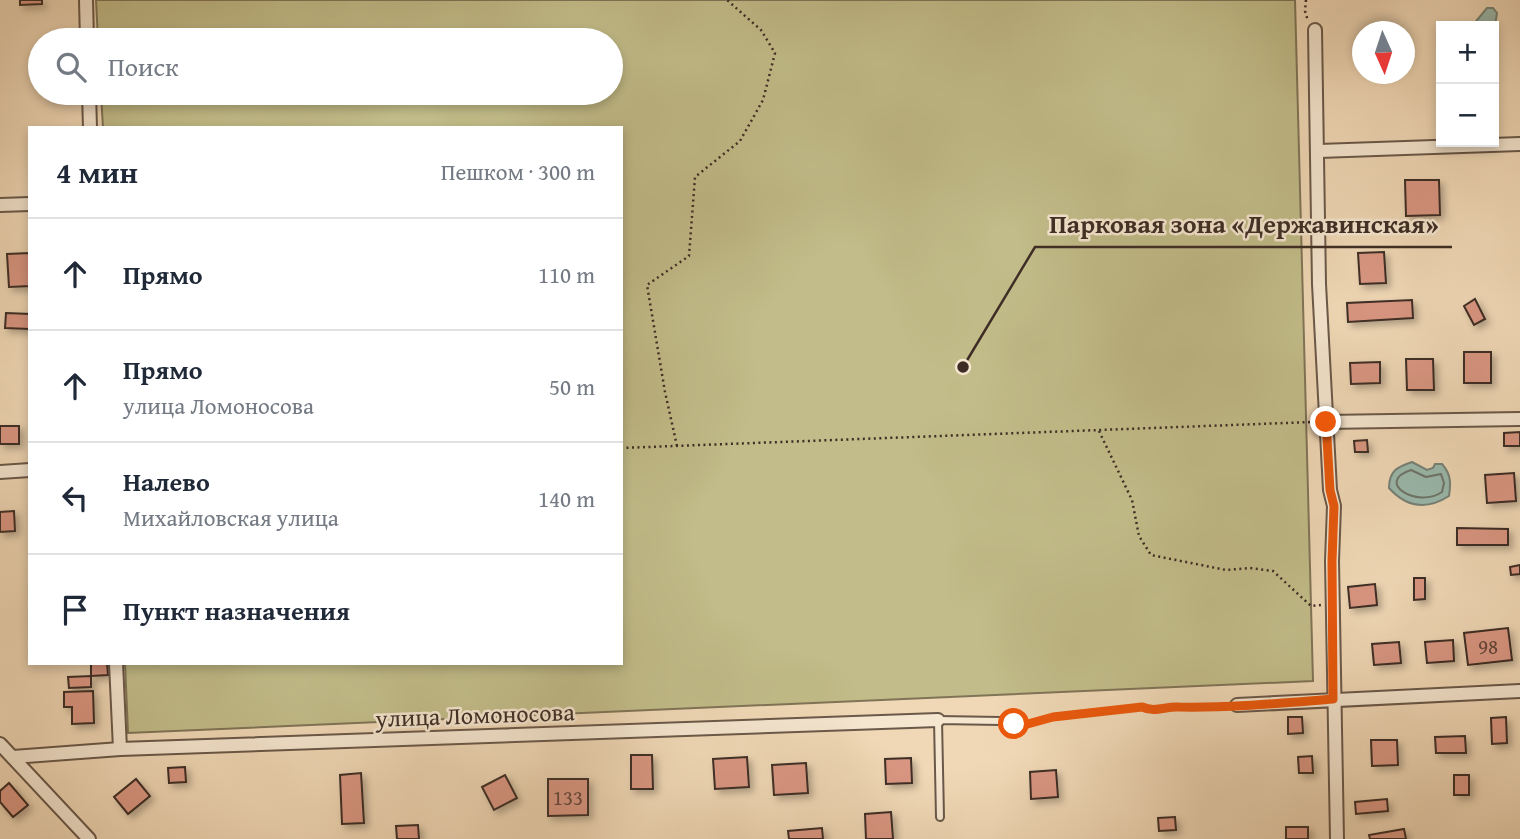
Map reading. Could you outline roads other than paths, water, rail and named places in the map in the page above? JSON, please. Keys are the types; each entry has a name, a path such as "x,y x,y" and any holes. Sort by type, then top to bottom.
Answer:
{"street":[{"path":"86,0 87,28"},
{"path":"1315,30 1319,284 1330,490 1334,506 1332,604 1337,839"},
{"path":"89,105 90,126"},
{"path":"1318,151 1520,144"},
{"path":"0,205 28,204"},
{"path":"1326,422 1520,418"},
{"path":"0,472 28,470"},
{"path":"116,665 120,749"},
{"path":"1237,705 1520,691"},
{"name":"улица Ломоносова","path":"13,757 120,749 938,720"},
{"path":"0,744 89,839"}],"lane":[{"path":"940,817 938,720 1001,721"}],"water":[{"path":"1487,8 1493,8 1497,13 1496,21 1476,21"},
{"path":"1412,462 1427,470 1435,464 1442,464 1450,479 1449,496 1433,503 1417,505 1396,495 1389,488 1392,474"}],"place":[{"name":"Парковая зона «Державинская»","path":"963,367"}]}
